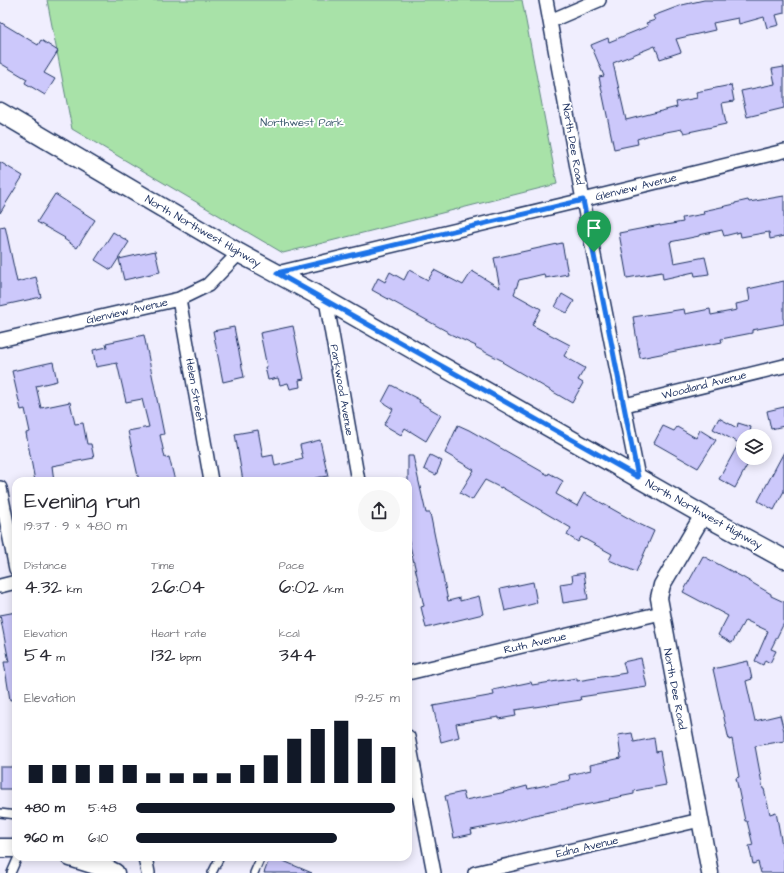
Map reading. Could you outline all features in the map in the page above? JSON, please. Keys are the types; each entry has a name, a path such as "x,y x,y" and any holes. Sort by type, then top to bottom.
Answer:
{"main road":[{"name":"North Northwest Highway","path":"0,112 239,253 326,300 703,515 784,559"},
{"path":"0,848 12,848"},
{"path":"83,861 105,868 115,873"}],"street":[{"name":"North Dee Road","path":"546,0 583,200 625,405 638,477"},
{"path":"550,21 599,0"},
{"name":"Glenview Avenue","path":"277,273 784,151"},
{"name":"Glenview Avenue","path":"0,340 179,299 208,285 239,253"},
{"name":"Helen Street","path":"179,299 211,477"},
{"name":"Parkwood Avenue","path":"326,300 357,477"},
{"name":"Woodland Avenue","path":"625,405 784,366"},
{"path":"0,488 12,549"},
{"name":"North Dee Road","path":"703,515 662,585 659,598 710,873"},
{"path":"0,586 12,583"},
{"name":"Ruth Avenue","path":"412,672 661,613"},
{"path":"412,758 434,873"},
{"name":"Edna Avenue","path":"475,873 700,820"},
{"path":"146,861 148,873"}],"lane":[{"path":"0,814 12,815"},
{"path":"11,873 16,861"},
{"path":"212,873 218,861"},
{"path":"254,873 260,861"}],"green space":[{"name":"Northwest Park","path":"47,0 522,0 557,184 283,253 72,129"}],"building":[{"path":"704,0 784,0 784,13 776,15 779,25 767,28 764,17 739,24 738,18 713,23 715,30 676,39 681,52 660,59 655,46 613,63 626,120 677,107 676,102 697,98 696,92 731,85 734,101 722,103 726,124 684,133 682,129 650,135 637,139 638,144 614,149 599,77 604,76 591,45 608,38 609,42 648,26 646,23 655,20 653,16 682,5"},
{"path":"0,22 38,45 41,40 58,51 44,73 55,79 45,95 25,83 27,79 0,63"},
{"path":"784,67 784,108 747,117 741,91 775,84 772,69"},
{"path":"0,162 23,176 0,213"},
{"path":"55,194 95,220 77,248 64,239 65,238 37,222"},
{"path":"784,196 784,236 770,239 769,232 741,237 740,232 724,236 722,230 670,242 674,263 705,257 709,274 695,276 694,272 663,279 662,272 627,278 619,233 683,222 682,218 704,214 703,211 748,200 749,202"},
{"path":"5,226 17,282 36,277 41,297 0,306 0,227"},
{"path":"113,232 129,242 111,270 95,260"},
{"path":"562,243 568,274 545,278 544,274 519,280 514,294 541,309 532,325 570,345 564,356 585,368 578,380 583,383 572,403 502,362 503,361 448,333 372,290 378,278 385,282 390,272 404,280 409,270 428,280 434,270 463,285 472,271 500,288 494,258"},
{"path":"155,251 160,272 124,280 119,259"},
{"path":"784,281 784,324 752,330 752,333 721,339 722,342 640,358 633,317 684,309 685,314 710,309 711,315 737,310 736,304 750,301 748,289"},
{"path":"562,294 574,301 567,313 555,307"},
{"path":"293,326 304,379 299,380 300,387 290,389 288,383 280,385 278,378 268,380 260,333"},
{"path":"234,327 244,377 223,382 213,331"},
{"path":"144,335 164,434 160,435 165,458 169,457 174,477 138,477 128,431 149,427 142,399 126,402 117,363 96,367 93,350 107,347 106,343"},
{"path":"53,362 57,381 36,386 41,408 70,402 75,424 83,423 87,444 91,444 94,458 52,466 53,477 34,477 26,433 30,432 25,409 21,410 12,371"},
{"path":"391,385 420,400 419,402 441,415 426,441 405,428 401,435 384,425 393,409 382,402"},
{"path":"784,407 784,426 771,429 767,411"},
{"path":"719,418 737,428 738,423 751,427 751,429 736,429 736,441 713,429"},
{"path":"458,425 548,475 549,473 563,481 556,494 577,506 584,493 654,531 636,572 609,560 612,554 581,537 578,542 567,535 571,528 501,487 485,480 472,500 460,493 474,470 445,453"},
{"path":"663,426 674,431 677,427 696,438 700,430 716,440 698,468 654,443"},
{"path":"258,430 263,457 273,455 275,466 303,459 300,445 320,440 328,476 242,477 235,434"},
{"path":"736,448 736,465 747,465 735,488 719,479"},
{"path":"784,452 784,491 774,510 758,501"},
{"path":"430,455 442,461 436,475 424,469"},
{"path":"408,456 413,456 426,513 430,513 448,601 460,598 460,601 479,596 483,614 426,628 421,607 424,606 412,554 412,477 408,477"},
{"path":"703,556 744,578 771,594 771,596 784,602 784,623 771,649 776,651 770,663 765,660 763,665 755,661 768,631 745,620 732,643 718,635 728,616 683,592"},
{"path":"584,573 588,599 563,603 560,584 573,582 572,575"},
{"path":"533,582 537,603 505,611 500,589"},
{"path":"12,613 12,700 10,700 4,662 9,662 0,615"},
{"path":"641,658 647,687 580,697 581,700 515,710 516,716 499,719 499,717 456,724 459,737 441,742 433,706 494,695 493,690 531,682 532,685 577,678 577,681 626,673 623,662"},
{"path":"748,661 752,679 746,681 755,721 780,715 784,731 784,741 755,746 763,789 770,814 776,812 784,856 784,873 761,873 758,862 753,864 749,846 753,845 747,821 745,821 736,778 739,777 732,739 729,740 713,669"},
{"path":"632,733 634,742 654,738 656,752 660,751 666,785 634,791 634,794 609,799 610,800 534,815 502,824 471,830 472,834 454,838 445,796 463,792 465,800 527,786 528,789 570,780 569,775 591,770 590,765 621,758 618,735"},
{"path":"0,767 12,767 12,789 0,789"},
{"path":"268,861 284,861 312,873 264,873"}],"route":[{"path":"583,200 594,252 638,477 277,273 583,200"}]}
